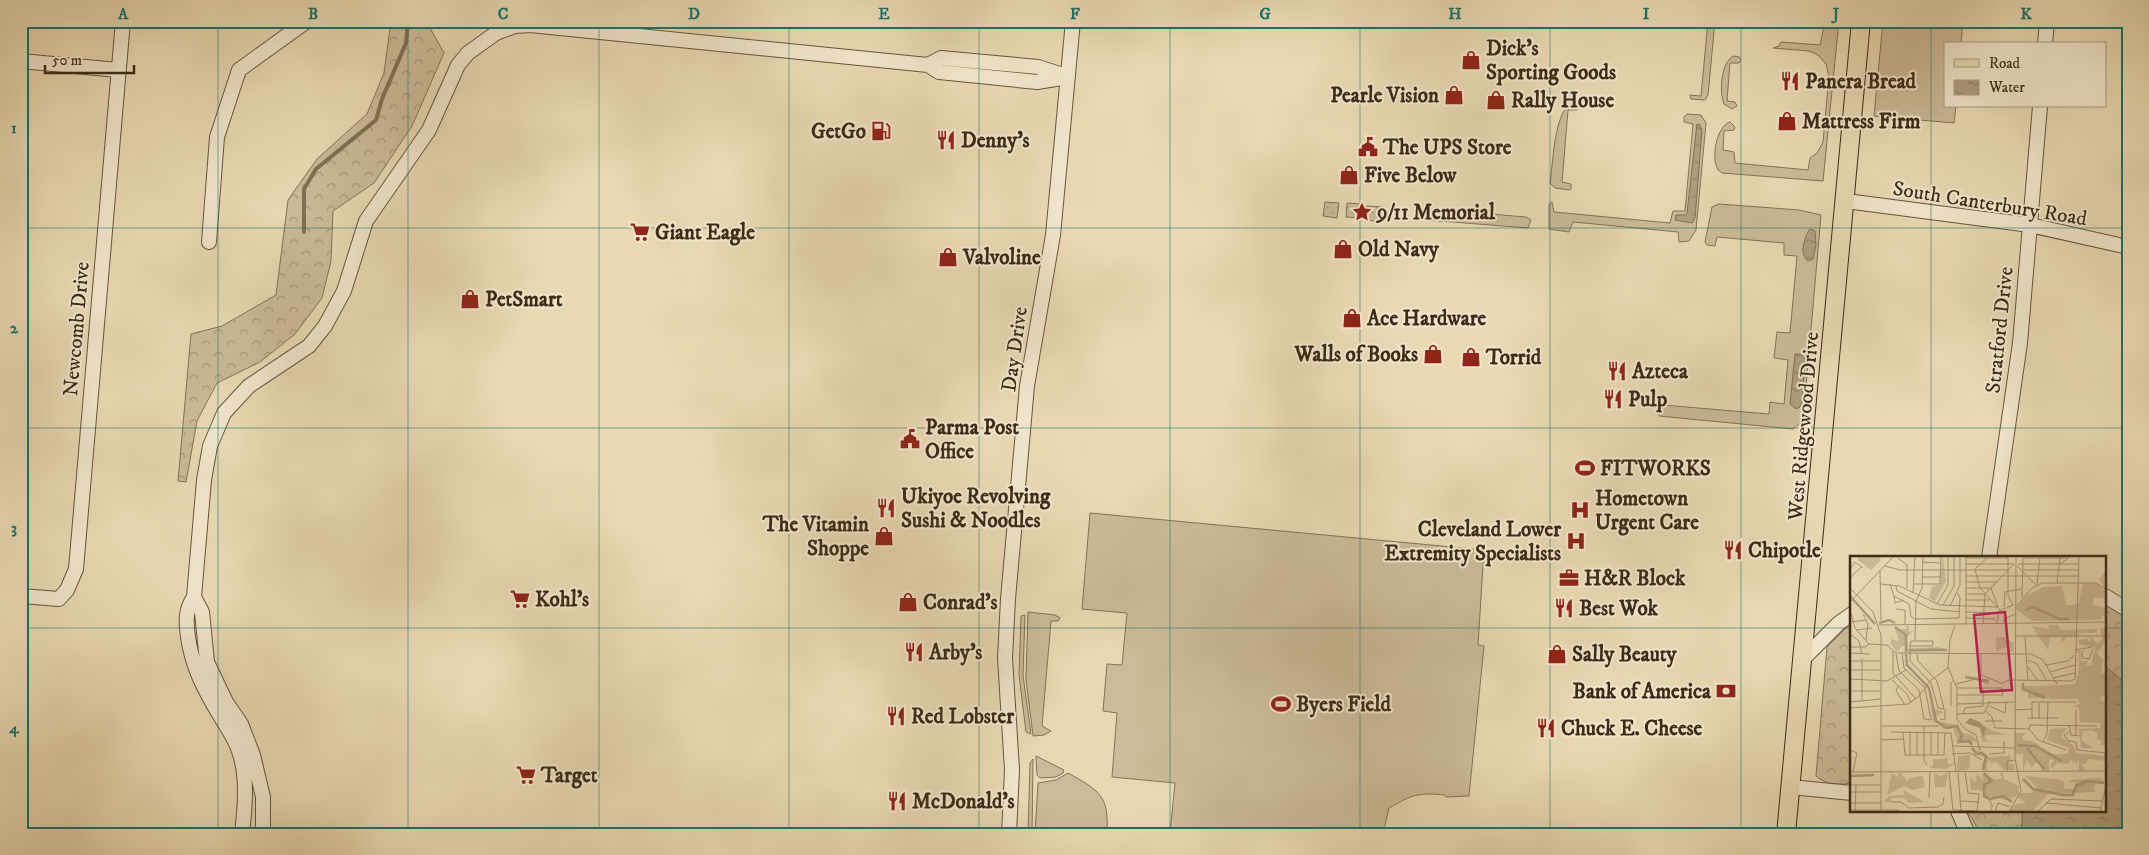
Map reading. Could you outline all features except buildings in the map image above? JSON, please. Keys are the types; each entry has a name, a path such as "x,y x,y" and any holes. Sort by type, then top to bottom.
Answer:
{"main road":[{"name":"West Ridgewood Drive","path":"1786,834 1804,658 1861,21"}],"street":[{"name":"Newcomb Drive","path":"21,596 59,599 67,590 76,569 123,21"},
{"path":"209,242 216,137 239,70 307,21"},
{"name":"Day Drive","path":"1010,834 1012,770 1005,674 1008,598 1028,386 1053,236 1073,21"},
{"path":"2046,42 2047,21"},
{"path":"242,834 244,769 232,736 202,686 195,669 186,628 187,608 194,598 204,480 210,446 224,413 249,386 308,346 325,326 344,291 366,221 429,130 458,65 484,40 515,26 530,25 928,64 939,72 1036,82 1068,77"},
{"path":"21,61 118,70"},
{"name":"Stratford Drive","path":"1989,556 2020,343 2040,108"},
{"name":"South Canterbury Road","path":"1846,201 2030,225 2128,247"},
{"path":"2106,597 2128,610"},
{"path":"194,598 202,612 207,662 226,702 244,730 254,755 263,797 263,834"},
{"path":"1804,658 1838,624 1850,615"},
{"path":"1790,787 1850,793"},
{"path":"1958,812 1968,834"}],"green space":[{"path":"391,21 429,21 430,28 444,53 412,126 374,183 333,211 331,261 322,298 295,334 260,362 217,383 197,421 186,482 178,481 191,334 222,326 276,295 288,200 317,159 367,114 384,73"},
{"path":"1708,21 1715,21 1708,95 1705,100 1691,99 1690,95 1701,96"},
{"path":"1825,21 1839,21 1823,181 1722,173 1716,165 1716,143 1721,130 1730,122 1735,127 1734,130 1724,131 1723,150 1734,152 1735,163 1808,170 1810,158 1817,153 1823,142 1829,76 1826,64 1818,55 1809,51 1773,48 1779,46 1781,42 1820,45"},
{"path":"1883,21 1963,21 1961,42 1944,42 1944,108 1956,108 1954,123 1874,116"},
{"path":"1734,56 1741,59 1739,63 1730,63 1727,101 1735,102 1737,106 1732,109 1724,104 1722,99 1722,77 1726,64"},
{"path":"1571,104 1576,104 1579,108 1577,110 1568,110 1562,182 1571,184 1570,190 1555,188 1550,183 1558,128 1565,109"},
{"path":"1687,114 1701,115 1706,123 1696,230 1689,241 1679,242 1678,232 1573,222 1569,232 1549,229 1549,204 1552,202 1554,212 1670,223 1673,211 1685,211 1693,124 1684,122 1684,117"},
{"path":"1325,202 1339,203 1337,218 1323,216"},
{"path":"1347,203 1362,204 1361,218 1346,217"},
{"path":"1719,204 1799,210 1821,215 1803,421 1793,429 1659,416 1660,394 1663,395 1663,405 1769,414 1770,402 1784,404 1788,360 1774,358 1777,332 1790,333 1797,256 1784,255 1784,243 1717,237 1715,246 1707,245 1705,242 1712,207"},
{"path":"1367,206 1383,207 1382,222 1366,220"},
{"path":"1425,210 1526,217 1531,220 1528,228 1427,220"},
{"path":"1090,513 1484,550 1478,645 1484,646 1469,796 1446,797 1445,795 1421,794 1410,797 1389,808 1383,834 1164,834 1170,833 1175,783 1112,777 1117,713 1103,711 1107,664 1122,665 1127,613 1082,609"},
{"path":"2106,603 2128,617 2128,834 1980,834 1967,812 2106,812"},
{"path":"1028,612 1055,615 1060,618 1058,621 1051,621 1042,726 1051,731 1044,735 1033,736 1026,679"},
{"path":"1025,615 1023,675 1031,734 1026,732 1019,675 1021,616"},
{"path":"1850,624 1850,783 1833,784 1816,776 1827,647"},
{"path":"1036,756 1064,770 1063,773 1056,777 1040,778 1037,775"},
{"path":"1033,759 1032,834 1028,834 1030,763"},
{"path":"1068,773 1095,790 1104,802 1107,834 1035,834 1038,783 1056,780"}],"water":[{"path":"1697,124 1700,125 1702,130 1695,218 1692,223 1675,220 1676,215 1685,215 1687,213"},
{"path":"1811,229 1815,231 1816,245 1813,259 1808,261 1805,258 1803,246"},
{"path":"1795,354 1800,354 1805,358 1802,402 1800,407 1796,409 1790,404"},
{"path":"2106,667 2128,685 2128,834 2022,834 2022,812 2106,812"}],"waterway":[{"path":"304,232 304,189 316,169 376,120 382,99 406,43 408,21"}],"place":[{"name":"Dick's Sporting Goods","path":"1471,60"},
{"name":"Panera Bread","path":"1790,81"},
{"name":"Pearle Vision","path":"1454,95"},
{"name":"Rally House","path":"1496,100"},
{"name":"Mattress Firm","path":"1787,121"},
{"name":"GetGo","path":"881,131"},
{"name":"Denny's","path":"946,140"},
{"name":"The UPS Store","path":"1368,147"},
{"name":"Five Below","path":"1349,175"},
{"name":"9/11 Memorial","path":"1362,212"},
{"name":"Giant Eagle","path":"640,232"},
{"name":"Old Navy","path":"1343,249"},
{"name":"Valvoline","path":"948,257"},
{"name":"PetSmart","path":"470,299"},
{"name":"Ace Hardware","path":"1352,318"},
{"name":"Walls of Books","path":"1433,354"},
{"name":"Torrid","path":"1471,357"},
{"name":"Azteca","path":"1617,371"},
{"name":"Pulp","path":"1613,399"},
{"name":"Parma Post Office","path":"910,439"},
{"name":"FITWORKS","path":"1585,468"},
{"name":"Ukiyoe Revolving Sushi & Noodles","path":"886,508"},
{"name":"Hometown Urgent Care","path":"1580,510"},
{"name":"The Vitamin Shoppe","path":"884,536"},
{"name":"Cleveland Lower Extremity Specialists","path":"1576,541"},
{"name":"Chipotle","path":"1733,550"},
{"name":"H&R Block","path":"1569,578"},
{"name":"Kohl's","path":"520,599"},
{"name":"Conrad's","path":"908,602"},
{"name":"Best Wok","path":"1564,608"},
{"name":"Arby's","path":"914,652"},
{"name":"Sally Beauty","path":"1557,654"},
{"name":"Bank of America","path":"1726,691"},
{"name":"Byers Field","path":"1281,704"},
{"name":"Red Lobster","path":"896,716"},
{"name":"Chuck E. Cheese","path":"1546,728"},
{"name":"Target","path":"526,775"},
{"name":"McDonald's","path":"897,801"}]}
